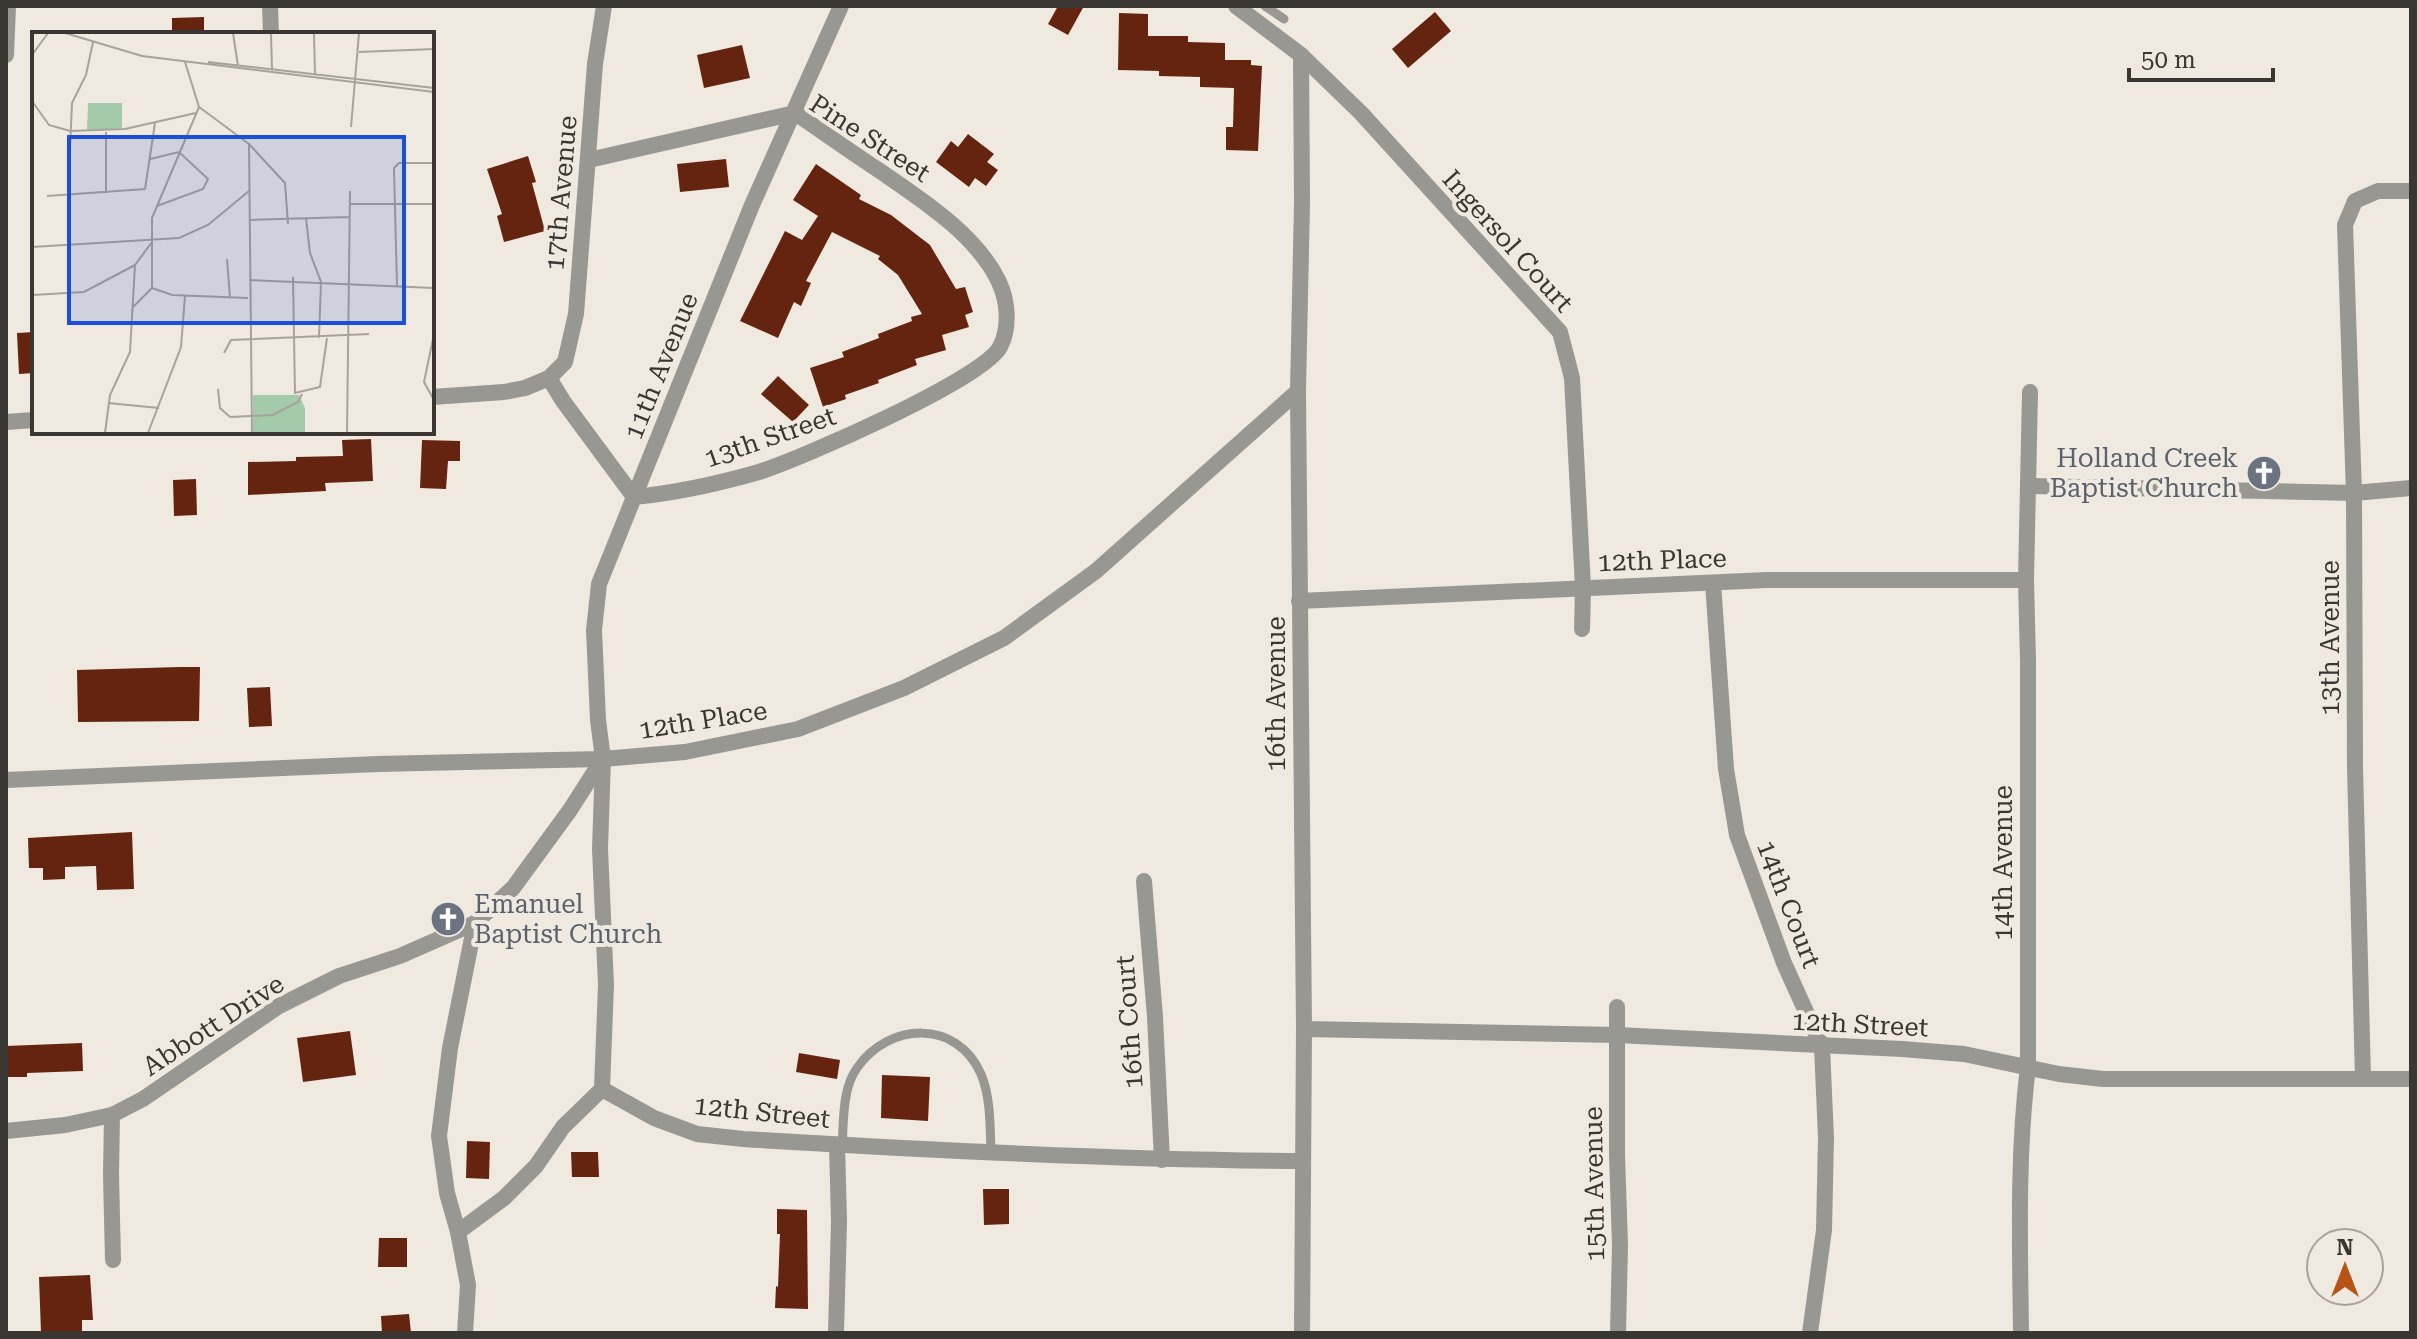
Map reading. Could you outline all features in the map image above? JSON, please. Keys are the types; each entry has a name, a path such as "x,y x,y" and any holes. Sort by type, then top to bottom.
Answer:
{"street":[{"path":"6,55 8,6"},
{"path":"270,6 271,32"},
{"name":"17th Avenue","path":"549,378 565,362 572,338 595,64 604,6"},
{"name":"11th Avenue","path":"603,759 594,630 599,584 752,205 841,6"},
{"name":"Ingersol Court","path":"1236,6 1301,55 1361,113 1560,332 1572,378 1583,587"},
{"name":"16th Avenue","path":"1301,55 1298,391 1304,1029 1302,1333"},
{"name":"Pine Street","path":"589,160 795,113 926,203 977,248 1000,285 1006,306 1006,328"},
{"name":"13th Avenue","path":"2363,1078 2355,768 2354,493 2345,225 2355,201 2378,191 2411,191"},
{"name":"13th Street","path":"634,497 676,493 761,471 865,428 968,376 999,348 1006,328"},
{"path":"434,397 504,392 525,388 549,378 634,497"},
{"name":"12th Place","path":"6,780 378,764 603,759 685,752 798,729 904,688 1004,638 1096,571 1298,391"},
{"name":"14th Avenue","path":"2021,1333 2019,1176 2028,1067 2026,580 2030,392"},
{"path":"6,422 32,420"},
{"path":"2029,486 2354,493 2411,488"},
{"name":"12th Place","path":"1299,601 1713,583 2026,580"},
{"name":"14th Court","path":"1713,583 1726,769 1737,835 1784,963 1822,1047 1826,1138 1824,1230 1810,1333"},
{"path":"1582,629 1583,587"},
{"path":"458,1232 504,1198 536,1166 563,1127 602,1089 606,985 600,849 603,759"},
{"name":"Abbott Drive","path":"112,1115 143,1099 279,1006 339,976 400,956 475,923 513,888 603,759"},
{"name":"16th Court","path":"1144,881 1162,1160"},
{"path":"465,1333 468,1285 447,1193 439,1136 450,1048 475,923"},
{"path":"1617,1007 1617,1035"},
{"name":"12th Street","path":"1304,1029 1617,1035 1902,1049 1964,1054 2059,1074 2103,1079 2411,1079"},
{"name":"15th Avenue","path":"1617,1035 1618,1333"},
{"name":"12th Street","path":"602,1089 654,1118 697,1134 743,1139 1162,1160 1302,1161"},
{"path":"6,1131 65,1125 112,1115 113,1260"},
{"path":"836,1333 840,1145"}],"lane":[{"path":"1265,6 1284,19"},
{"name":"12th Street","path":"840,1145 845,1099 855,1070 876,1047 899,1035 935,1034 964,1049 981,1074 989,1106 991,1153"}],"building":[{"path":"1058,6 1084,6 1068,35 1048,24"},
{"path":"1435,12 1451,31 1408,68 1392,49"},
{"path":"1119,13 1148,14 1148,36 1188,36 1188,42 1225,43 1225,60 1251,60 1251,65 1262,66 1258,151 1226,150 1226,127 1233,127 1234,88 1200,87 1200,77 1159,76 1159,71 1118,70"},
{"path":"204,17 204,32 172,32 172,18"},
{"path":"742,45 750,78 704,88 697,55"},
{"path":"968,134 994,154 987,162 998,170 986,186 975,178 969,187 936,162 951,141 958,147"},
{"path":"528,156 545,231 504,242 497,216 502,214 487,169"},
{"path":"726,159 729,187 680,192 677,164"},
{"path":"816,164 861,195 859,199 891,215 930,245 956,289 965,287 973,312 965,315 969,327 942,335 946,350 915,359 917,365 823,407 810,368 844,357 842,352 879,338 878,334 922,314 898,275 878,259 880,256 832,232 806,281 811,283 801,306 794,302 778,338 740,321 785,231 802,240 818,216 793,200"},
{"path":"32,332 32,373 19,374 17,333"},
{"path":"778,376 809,405 793,422 761,394"},
{"path":"371,439 373,481 325,483 326,491 248,495 248,462 343,456 342,440"},
{"path":"422,440 460,441 460,461 448,461 446,489 420,488"},
{"path":"196,479 197,515 174,516 173,480"},
{"path":"200,667 199,721 78,722 77,670"},
{"path":"270,687 272,726 249,727 247,688"},
{"path":"132,832 134,889 97,890 96,866 65,867 65,879 43,880 43,868 29,868 28,838"},
{"path":"350,1031 356,1075 303,1082 297,1038"},
{"path":"82,1043 83,1071 6,1077 6,1046"},
{"path":"799,1053 840,1060 837,1079 796,1072"},
{"path":"882,1075 930,1077 928,1121 881,1118"},
{"path":"467,1141 490,1142 489,1179 466,1178"},
{"path":"571,1152 598,1152 599,1177 572,1177"},
{"path":"983,1189 1009,1189 1009,1224 984,1225"},
{"path":"777,1209 807,1210 808,1309 775,1308 780,1234 777,1234"},
{"path":"379,1238 407,1238 407,1267 378,1267"},
{"path":"90,1275 93,1320 82,1320 82,1333 41,1333 39,1277"},
{"path":"409,1314 411,1333 382,1333 381,1316"}],"place":[{"name":"Holland Creek Baptist Church","path":"2264,473"},
{"name":"Emanuel Baptist Church","path":"448,919"}]}
